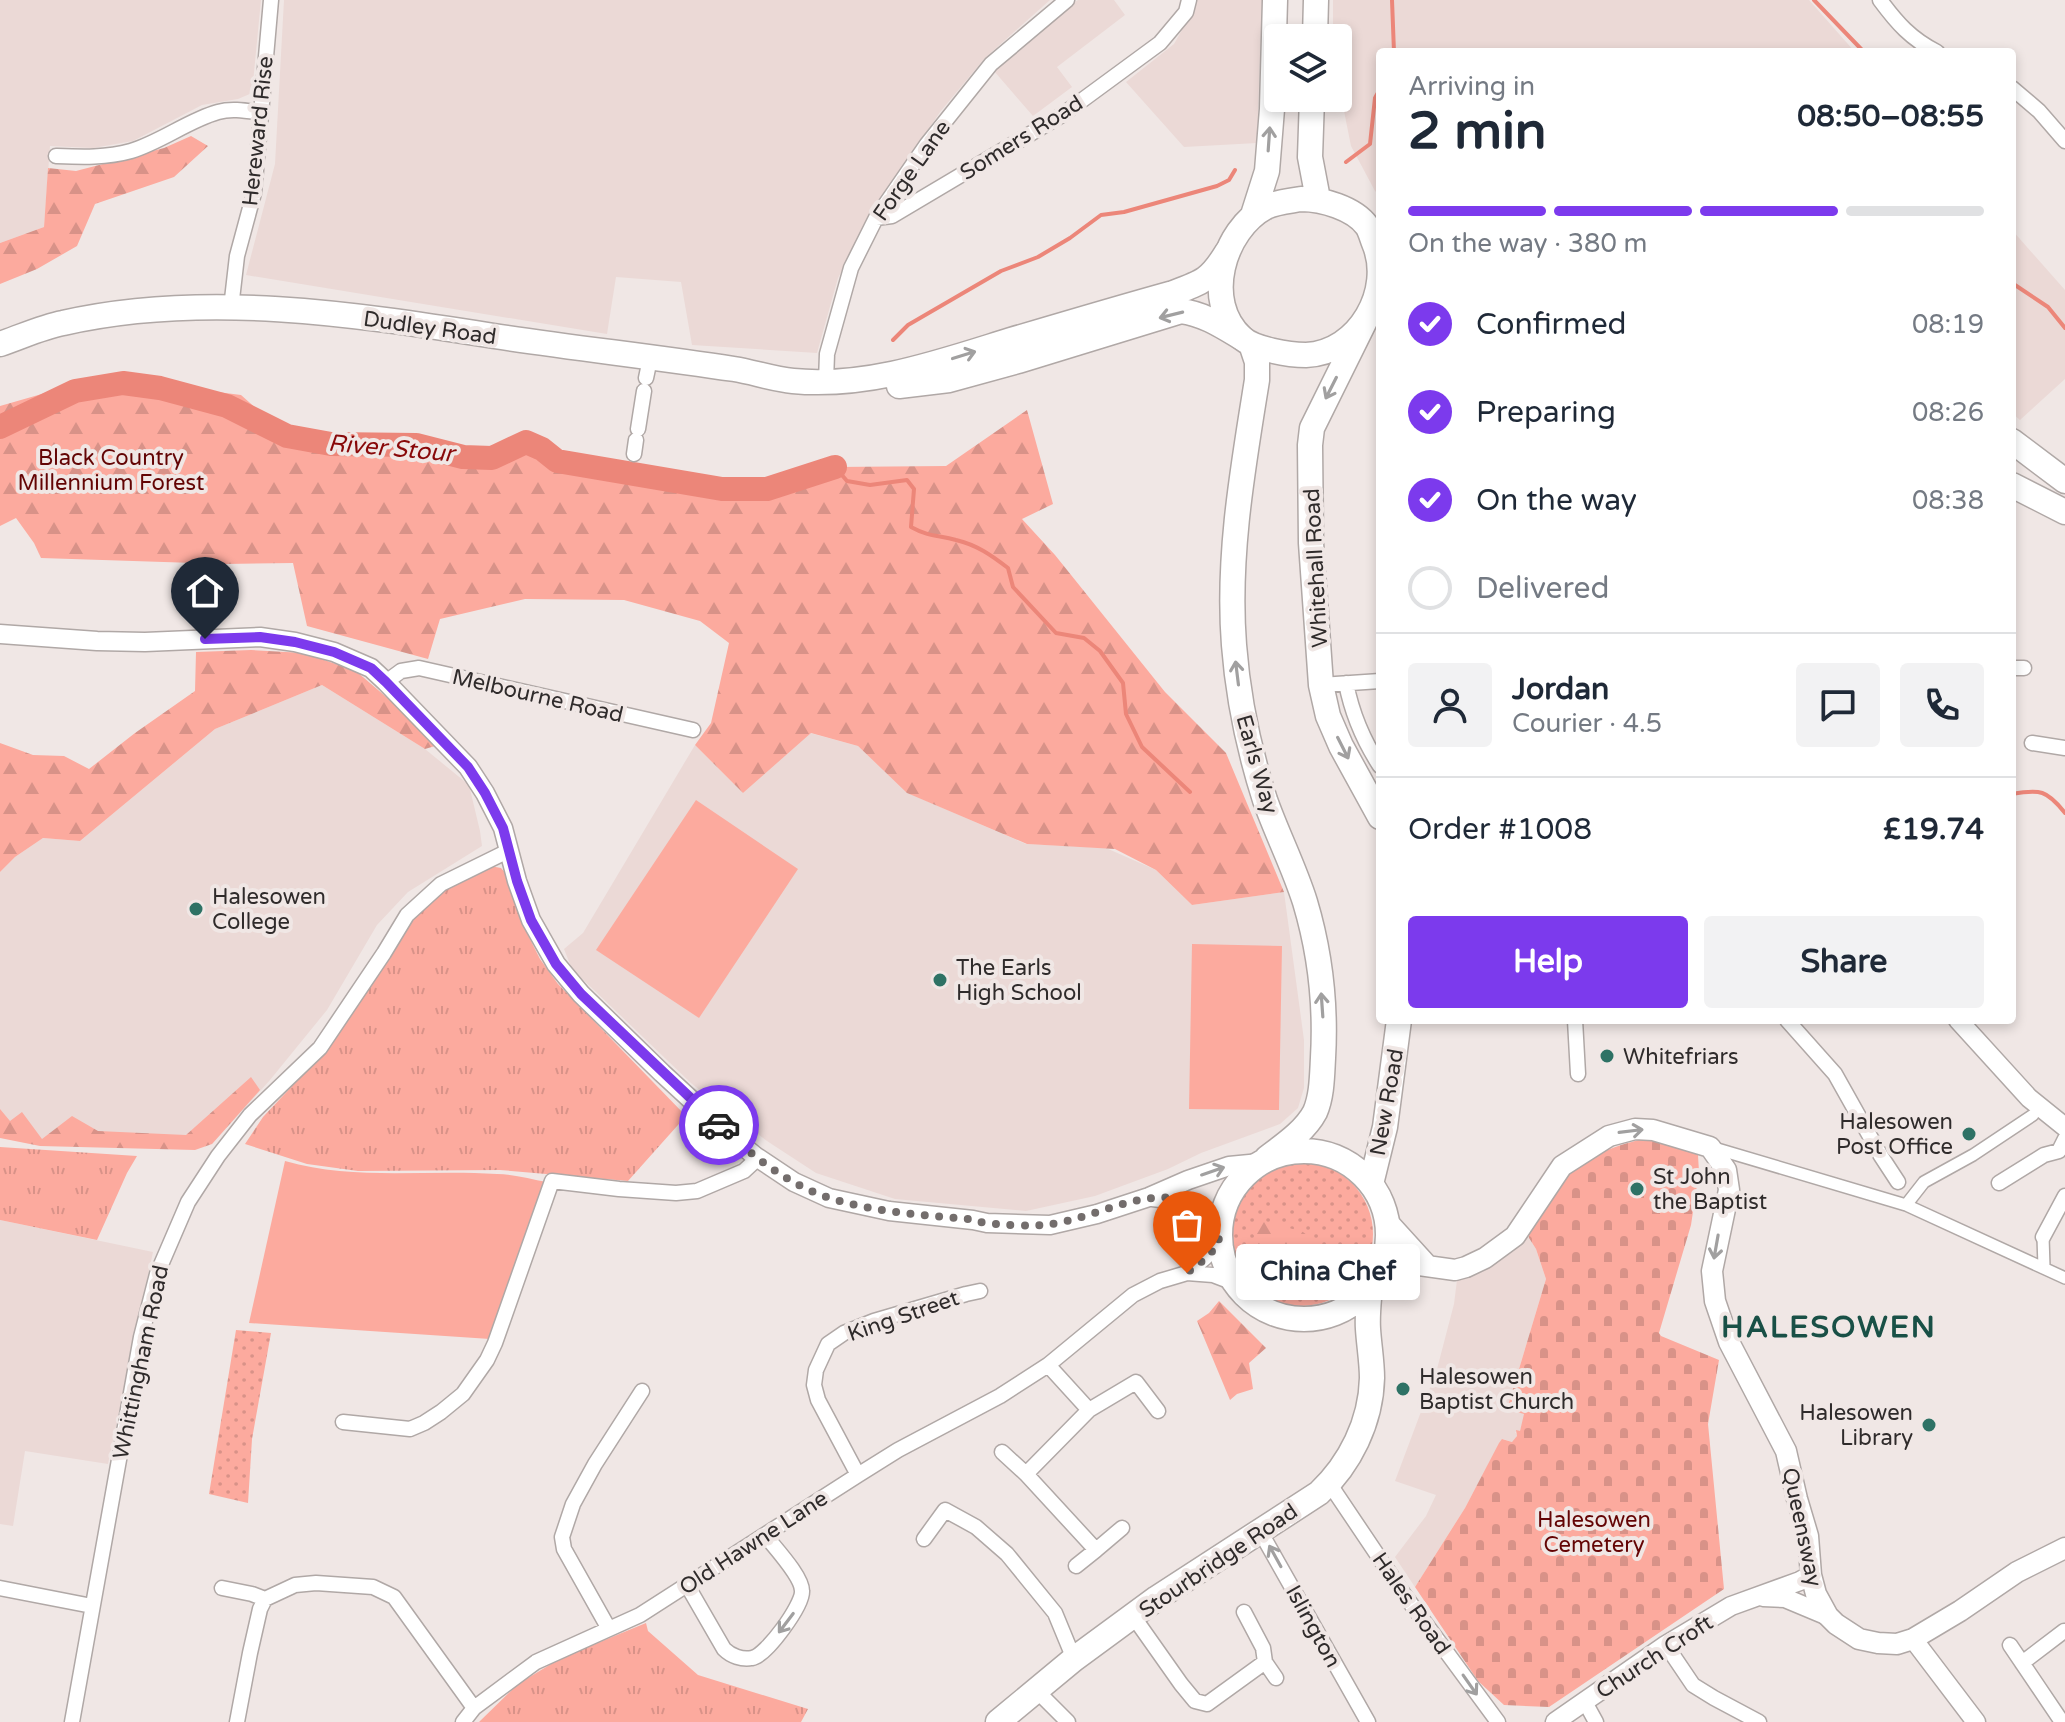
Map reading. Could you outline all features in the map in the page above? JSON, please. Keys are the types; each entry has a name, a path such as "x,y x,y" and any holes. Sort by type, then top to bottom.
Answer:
{"main road":[{"path":"861,380 923,367 1173,293 1199,283 1215,271 1253,215 1267,171 1275,0"},
{"path":"1315,24 1316,0"},
{"path":"1312,112 1310,157 1318,199"},
{"path":"1253,215 1269,205 1318,199 1369,218 1367,226 1376,248"},
{"path":"1227,252 1221,274 1222,301 1228,318 1247,341"},
{"path":"861,380 897,386 949,380 1181,311 1211,320 1247,341 1291,354 1320,353 1343,343 1366,319 1376,295"},
{"name":"Dudley Road","path":"0,344 60,323 134,310 231,308 301,311 397,321 647,376 735,370 792,381 861,380"},
{"name":"Whitehall Road","path":"1366,319 1316,417 1311,436 1312,575 1321,685 1328,716 1341,746 1376,807"},
{"name":"Earls Way","path":"1247,341 1257,362 1257,380 1234,559 1234,644 1241,702 1251,748 1313,933 1323,1018 1322,1070 1316,1109 1303,1128 1264,1160"},
{"path":"2016,444 2065,481"},
{"path":"2016,464 2065,499"},
{"path":"2016,487 2065,512"},
{"name":"New Road","path":"1371,1184 1385,1127 1398,1024"},
{"path":"1374,1281 1400,1266 1427,1265 1455,1270 1485,1258 1515,1236 1562,1166 1609,1136 1635,1129 1653,1130 1710,1147"},
{"name":"Queensway","path":"1710,1147 1726,1170 1729,1190 1712,1271 1715,1301 1729,1342 1786,1451 1808,1536 1811,1575 1816,1594 1828,1616 1859,1639 1897,1644 1913,1639 2017,1572 2063,1550"},
{"path":"1308,1150 1339,1158 1354,1166 1371,1184 1381,1201 1387,1221 1386,1252 1374,1281 1362,1296 1345,1308 1327,1316 1291,1318 1269,1312 1250,1300 1234,1283 1224,1263 1219,1241 1220,1220 1229,1195 1239,1180 1264,1160 1292,1151 1308,1150"},
{"path":"1387,1221 1427,1265"},
{"name":"Stourbridge Road","path":"998,1722 1074,1659 1157,1598 1319,1493 1329,1483 1350,1454 1370,1394 1368,1325 1374,1281"},
{"path":"1313,1318 1339,1325 1357,1339 1371,1356"}],"street":[{"name":"Hereward Rise","path":"231,308 237,256 254,193 271,0"},
{"name":"Forge Lane","path":"826,381 827,354 851,268 876,218 927,144 991,64 1067,0"},
{"path":"1880,0 1895,21 1918,43 1929,48"},
{"name":"Somers Road","path":"876,218 892,216 1062,115 1160,43 1188,6"},
{"path":"2016,91 2039,111 2065,141"},
{"path":"56,156 115,155 150,144 219,111 234,109 262,113"},
{"path":"636,441 647,376"},
{"path":"0,634 145,642 260,637 334,652 371,668 468,767 485,793 503,828 531,920 556,964 581,994 726,1132 794,1182 829,1198 889,1211 987,1223 1050,1225 1149,1197 1229,1166 1264,1160"},
{"name":"Melbourne Road","path":"386,682 401,671 419,668 693,730"},
{"path":"1321,685 1376,681"},
{"path":"1346,683 1351,708 1376,760"},
{"path":"2032,743 2065,748"},
{"name":"Whittingham Road","path":"72,1722 141,1337 157,1274 188,1202 250,1115 320,1048 407,915 441,884 510,850"},
{"path":"1575,1024 1578,1074"},
{"path":"1791,1024 1835,1074 1898,1182 1906,1205"},
{"path":"1962,1024 2029,1098 2065,1127"},
{"path":"1906,1205 1924,1182 1973,1155 2033,1115"},
{"path":"1710,1147 1906,1205 2065,1278"},
{"path":"1999,1183 2044,1155 2063,1151"},
{"path":"343,1422 410,1429 441,1412 463,1394 495,1343 552,1181 662,1192 697,1191 744,1171 758,1158"},
{"path":"2044,1267 2043,1237 2065,1196"},
{"path":"1149,1197 1182,1200 1192,1205 1219,1241 1187,1273"},
{"path":"1187,1273 1213,1275 1234,1283"},
{"name":"Old Hawne Lane","path":"463,1722 474,1708 536,1662 640,1615 898,1450 1000,1396 1048,1365 1133,1295 1160,1281 1187,1273"},
{"name":"King Street","path":"858,1475 818,1400 814,1385 816,1370 828,1344 844,1333 874,1321 980,1291"},
{"path":"1048,1365 1089,1410"},
{"path":"1026,1474 1089,1410 1136,1382 1158,1411"},
{"path":"609,1629 564,1549 562,1537 573,1504 642,1391"},
{"path":"1002,1452 1096,1550"},
{"name":"Hales Road","path":"1329,1483 1403,1593 1498,1722"},
{"path":"924,1539 945,1510 976,1527 1007,1554 1055,1613 1074,1659"},
{"path":"1076,1566 1122,1528"},
{"name":"Islington","path":"1260,1531 1368,1722"},
{"path":"687,1585 731,1656 751,1659 762,1654 797,1608 803,1595 801,1583 765,1535"},
{"name":"Church Croft","path":"1555,1722 1666,1645 1731,1606 1811,1575"},
{"path":"237,1722 260,1609 265,1599 295,1585 306,1584 373,1587 394,1597 474,1708"},
{"path":"0,1588 92,1606"},
{"path":"222,1588 265,1599"},
{"path":"1756,1596 1785,1598 1828,1616"},
{"path":"1244,1612 1263,1648 1265,1662 1276,1678"},
{"path":"1133,1616 1195,1701 1207,1704 1265,1662"},
{"path":"2022,1663 2064,1631"},
{"path":"1913,1639 1976,1722"},
{"path":"1666,1645 1693,1685 1759,1722"},
{"path":"2010,1645 2062,1722"},
{"path":"1036,1690 1068,1722"},
{"path":"1585,1702 1596,1722"}],"shaded area":[{"path":"0,0 261,0 252,93 238,99 202,105 133,141 93,148 50,146 44,227 0,243"},
{"path":"284,0 1050,0 985,58 940,112 874,211 838,278 817,353 692,345 681,282 616,277 607,334 246,275 275,164"},
{"path":"1078,0 1114,0 1125,15 1057,67 1072,87 1033,116 994,71 1061,11"},
{"path":"1195,0 1262,0 1257,143 1184,147 1126,82 1174,44 1195,7"},
{"path":"1333,0 1809,0 1851,48 1376,48 1376,192 1351,146 1344,112 1352,112 1352,24 1333,24"},
{"path":"2016,235 2065,290 2065,379 2020,420 2016,416"},
{"name":"Halesowen College","path":"322,685 425,749 469,785 482,846 408,892 377,925 327,1010 212,1144 43,1140 0,1134 0,872 15,857 43,838 80,841 215,729"},
{"name":"The Earls High School","path":"810,733 858,746 908,793 1026,844 1106,848 1156,870 1192,905 1284,892 1304,1040 1304,1088 1298,1108 1280,1124 1201,1153 1168,1169 1095,1196 1026,1211 895,1199 816,1173 767,1141 692,1084 572,969 564,949 583,933 695,745 743,793"},
{"path":"0,1220 153,1252 108,1464 25,1451 13,1526 0,1524"},
{"path":"1528,1231 1546,1279 1507,1409 1525,1414 1520,1431 1515,1432 1516,1440 1503,1439 1499,1444 1465,1508 1415,1587 1395,1557 1426,1516 1436,1495 1395,1481 1437,1369 1457,1280"}],"green space":[{"path":"191,136 208,146 174,177 95,204 77,246 37,269 0,284 0,243 44,227 48,168 76,171 164,148"},
{"name":"Black Country Millennium Forest","path":"101,377 241,395 287,436 331,444 416,445 463,457 491,458 499,446 515,436 563,456 655,471 722,489 767,489 835,467 946,466 1027,410 1053,504 1022,519 1055,555 1165,692 1226,753 1284,892 1192,905 1156,870 1115,849 1027,844 907,793 858,746 811,733 743,793 695,745 711,723 729,643 700,621 624,600 525,599 440,619 428,659 307,626 293,563 41,558 16,518 0,526 0,406"},
{"path":"251,650 304,653 356,671 427,732 435,746 425,749 322,685 215,729 80,841 43,838 15,857 0,872 0,743 33,755 64,756 89,769 195,691 196,652"},
{"path":"696,800 798,869 699,1018 596,950"},
{"path":"490,866 501,868 510,878 521,921 540,959 558,984 686,1116 628,1181 500,1170 358,1171 307,1164 245,1144 263,1117 326,1050 412,920 445,888"},
{"path":"1192,944 1282,946 1279,1110 1189,1109"},
{"path":"251,1077 260,1090 212,1144 195,1150 40,1146 0,1138 0,1109 10,1121 22,1112 42,1139 72,1116 98,1131 186,1135"},
{"name":"Halesowen Cemetery","path":"1643,1139 1676,1143 1698,1155 1699,1172 1691,1225 1659,1333 1719,1360 1708,1424 1724,1589 1549,1707 1504,1705 1478,1681 1415,1587 1465,1508 1499,1443 1502,1439 1512,1442 1517,1436 1516,1430 1520,1431 1524,1414 1507,1409 1546,1279 1528,1231 1568,1174 1609,1149"},
{"path":"0,1147 137,1156 97,1240 0,1220"},
{"path":"285,1161 338,1171 503,1174 547,1182 490,1339 249,1323"},
{"path":"1301,1162 1329,1168 1352,1183 1367,1206 1373,1234 1367,1262 1352,1285 1329,1300 1301,1306 1273,1300 1250,1285 1235,1262 1229,1234 1235,1206 1250,1183 1273,1168"},
{"path":"1261,1220 1303,1232 1322,1247 1321,1264 1298,1266 1279,1258 1256,1241 1251,1228"},
{"path":"1219,1301 1266,1348 1249,1363 1253,1389 1230,1400 1197,1321"},
{"path":"236,1330 271,1333 252,1439 248,1503 209,1494"},
{"path":"646,1623 648,1631 698,1675 808,1709 801,1722 479,1722 518,1684 561,1658"}],"waterway":[{"path":"1392,0 1394,48"},
{"path":"1814,0 1860,48"},
{"path":"1346,162 1370,144 1376,96"},
{"path":"893,340 908,325 1001,271 1038,257 1101,215 1124,212 1217,186 1229,180 1235,170"},
{"path":"2016,286 2048,307 2065,328"},
{"name":"River Stour","path":"0,427 75,391 123,383 160,388 227,406 287,436 331,444 416,445 463,457 492,458 526,442 557,461 722,489 767,489 835,467"},
{"path":"835,467 847,481 870,485 907,480 914,489 911,527 964,542 990,555 1008,568 1013,587 1056,633 1084,638 1100,651 1123,683 1126,714 1142,747 1190,792"},
{"path":"2016,794 2042,793 2065,813"}],"way so far":[{"path":"719,1125 755,1156 794,1182 829,1198 889,1211 987,1223 1050,1225 1149,1197 1182,1200 1192,1205 1219,1238 1219,1244 1187,1273"}],"place":[{"name":"Halesowen College","path":"196,909"},
{"name":"The Earls High School","path":"940,980"},
{"name":"Whitefriars","path":"1607,1056"},
{"name":"Halesowen Post Office","path":"1969,1134"},
{"name":"St John the Baptist","path":"1637,1189"},
{"name":"China Chef","path":"1187,1273"},
{"name":"Halesowen Baptist Church","path":"1403,1389"},
{"name":"Halesowen Library","path":"1929,1425"}],"district":[{"name":"HALESOWEN","path":"1829,1327"}],"route":[{"path":"205,639 260,637 295,642 334,652 371,668 386,682 468,767 485,793 503,828 531,920 556,964 581,994 719,1125"}]}
